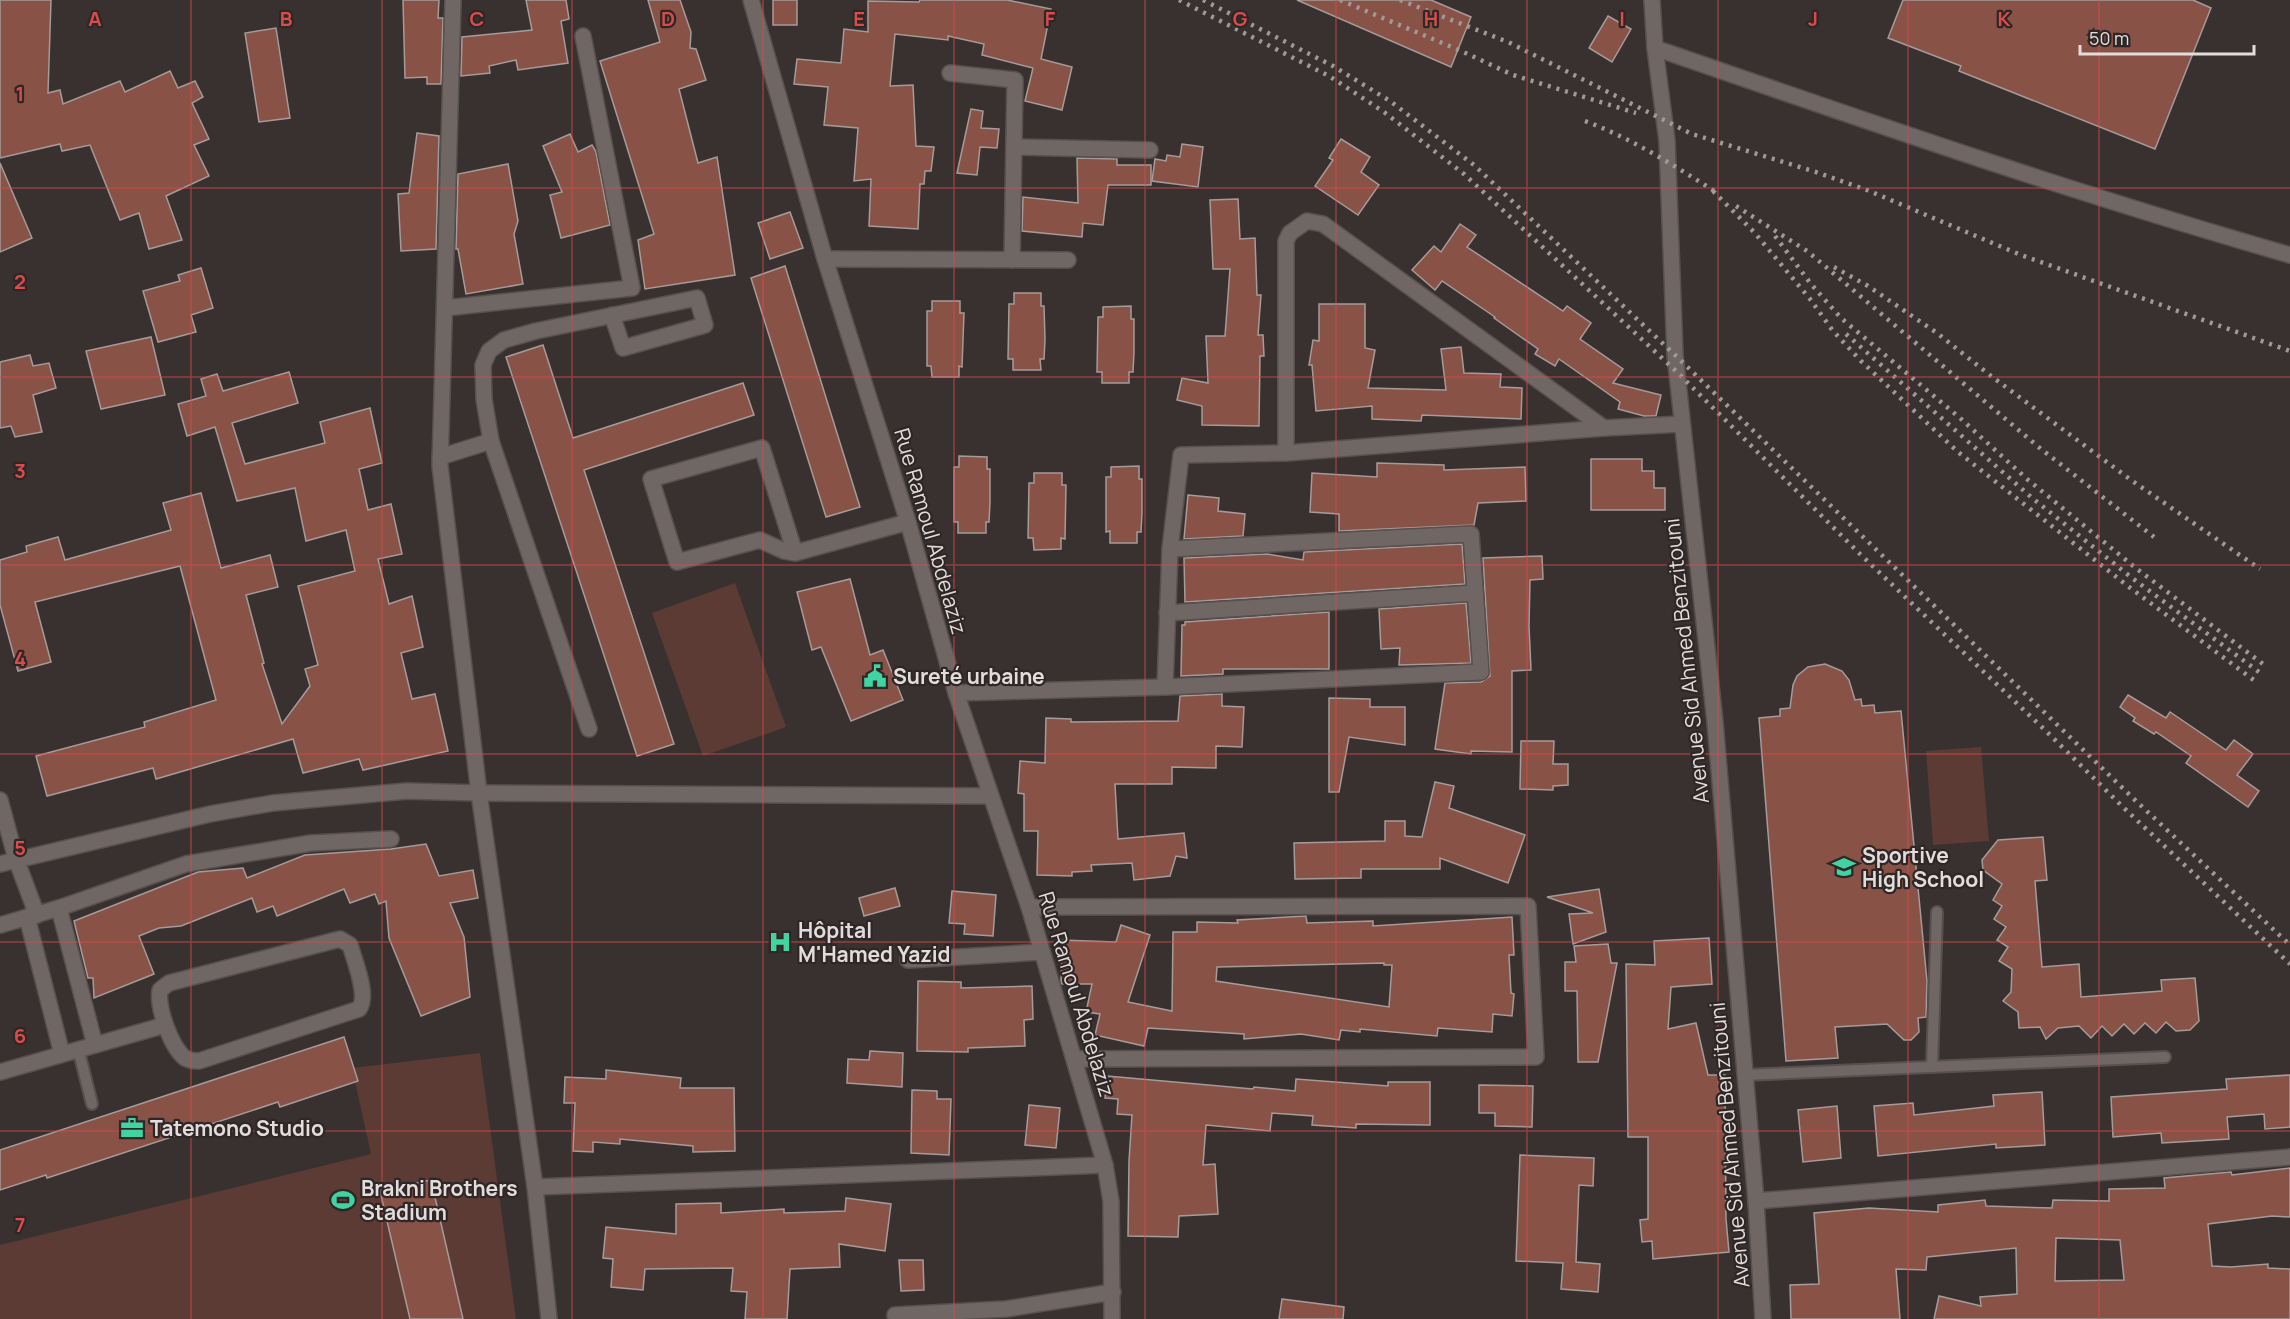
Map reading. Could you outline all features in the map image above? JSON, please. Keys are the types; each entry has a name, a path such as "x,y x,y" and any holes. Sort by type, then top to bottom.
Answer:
{"street":[{"path":"453,0 440,466 479,793 535,1187 549,1319"},
{"name":"Rue Ramoul Abdelaziz","path":"751,0 825,259 908,522 956,693 1029,907 1106,1165 1111,1201 1112,1319"},
{"name":"Avenue Sid Ahmed Benzitouni","path":"1652,0 1655,48 1667,141 1675,355 1715,722 1756,1201 1763,1319"},
{"path":"445,308 632,288 583,36"},
{"path":"1655,48 2043,179 2175,222 2290,255"},
{"path":"950,73 1015,80 1012,260"},
{"path":"1014,147 1150,150"},
{"path":"1286,453 1286,241 1297,227 1307,221 1323,224 1604,428"},
{"path":"825,259 1068,260"},
{"path":"589,729 491,441 483,384 483,365 489,351 504,340 518,335 612,315 697,298 705,325 622,348 612,315"},
{"path":"1165,687 1170,549 1181,455 1286,453 1682,424"},
{"path":"440,457 491,441"},
{"path":"795,553 762,448 651,479 678,562 760,540 784,551 795,553 908,522"},
{"path":"956,693 1165,687 1481,672 1471,534 1170,549"},
{"path":"1167,613 1475,593"},
{"path":"0,864 210,814 273,803 407,791 990,796"},
{"path":"0,800 32,916 62,1054"},
{"path":"0,925 59,908 186,864 311,843 391,839"},
{"path":"1029,907 1528,906 1536,1057 1076,1059"},
{"path":"59,908 95,1045"},
{"path":"340,939 350,945 363,993 363,1004 359,1009 199,1061 183,1056 165,1025 158,1001 160,990 169,983 340,939"},
{"path":"908,960 1042,952"},
{"path":"0,1072 165,1025"},
{"path":"1756,1201 2290,1157"},
{"path":"535,1187 1106,1165"},
{"path":"895,1315 1005,1314 1113,1292"}],"lane":[{"path":"1932,1067 1937,912"},
{"path":"78,1048 92,1104"},
{"path":"1744,1075 2165,1057"}],"shaded area":[{"path":"735,583 786,727 703,756 652,613"},
{"path":"1981,747 1989,841 1933,845 1926,751"},
{"name":"Brakni Brothers Stadium","path":"480,1053 516,1319 0,1319 0,1245 371,1154 352,1068"}],"building":[{"path":"0,0 51,0 48,93 60,90 63,104 120,81 125,92 170,71 178,88 195,81 203,97 192,103 209,139 194,145 209,176 166,196 182,240 149,249 139,213 120,220 90,145 62,151 60,144 0,158"},
{"path":"403,0 439,0 438,18 443,18 441,84 427,84 427,77 405,78"},
{"path":"526,0 566,0 569,19 561,21 568,63 518,70 516,60 489,66 490,73 461,76 462,37 532,30"},
{"path":"648,0 680,0 691,32 690,48 696,49 706,80 679,89 698,163 717,157 735,275 645,289 638,240 654,234 600,61 660,42"},
{"path":"773,0 797,0 797,25 773,25"},
{"path":"920,0 1007,0 1051,9 1041,59 1072,67 1062,110 1025,101 1033,68 982,55 984,44 948,36 948,40 895,34 890,86 913,85 916,146 934,147 931,171 925,171 924,184 920,184 918,229 869,226 871,179 854,181 858,128 824,125 828,87 794,84 797,59 841,63 844,29 868,32 868,1 919,2"},
{"path":"1297,0 1431,0 1471,17 1451,67"},
{"path":"1903,0 2193,0 2211,8 2155,149 1959,71 1961,66 1888,38"},
{"path":"1608,16 1631,29 1612,62 1589,48"},
{"path":"276,28 290,118 259,122 245,33"},
{"path":"971,109 983,111 981,128 999,129 997,148 980,147 977,175 957,173"},
{"path":"417,133 439,136 436,249 401,251 398,194 409,193"},
{"path":"570,134 578,152 592,145 596,152 610,225 561,238 550,195 562,192 543,146"},
{"path":"1341,139 1370,157 1361,172 1379,185 1358,215 1315,186 1333,160 1329,158"},
{"path":"1182,144 1203,147 1198,187 1152,181 1155,159 1166,161 1167,155 1180,157"},
{"path":"1077,158 1117,159 1117,165 1151,165 1151,185 1108,185 1103,225 1083,223 1082,237 1022,231 1023,197 1078,203"},
{"path":"0,163 32,238 0,252"},
{"path":"508,164 518,221 514,234 523,284 466,294 458,249 456,249 458,174"},
{"path":"1238,199 1240,239 1255,238 1257,295 1261,295 1258,335 1263,335 1264,356 1260,356 1259,426 1202,425 1202,406 1177,400 1182,378 1208,383 1206,336 1225,336 1230,269 1213,269 1210,200"},
{"path":"790,212 803,248 770,259 758,223"},
{"path":"1460,224 1476,235 1467,247 1563,311 1567,306 1591,323 1580,339 1623,369 1613,383 1661,395 1656,416 1644,416 1618,409 1620,402 1559,359 1555,366 1535,354 1538,349 1495,317 1442,281 1435,290 1412,270 1434,246 1441,252"},
{"path":"785,266 860,507 826,517 751,278"},
{"path":"201,268 213,308 191,315 196,332 158,342 143,291 180,281 178,275"},
{"path":"1014,293 1041,293 1041,306 1044,306 1045,339 1044,359 1040,359 1041,370 1013,370 1013,359 1008,359 1009,304 1014,304"},
{"path":"932,301 960,301 960,313 964,313 962,367 959,366 959,377 932,377 931,366 927,366 927,311 932,311"},
{"path":"1319,304 1365,304 1365,348 1375,350 1368,388 1446,390 1441,349 1461,347 1464,373 1501,374 1500,387 1522,388 1521,419 1422,415 1421,421 1372,419 1372,406 1316,411 1312,365 1309,365 1313,340 1319,341"},
{"path":"1131,306 1131,319 1134,319 1134,352 1133,372 1129,372 1129,383 1102,383 1102,372 1097,372 1098,317 1103,317 1103,307"},
{"path":"151,337 165,395 101,409 86,351"},
{"path":"543,345 573,438 743,383 754,415 584,470 674,744 637,756 506,357"},
{"path":"30,355 33,366 49,363 56,388 33,395 42,432 15,437 11,426 0,428 0,362"},
{"path":"289,372 298,403 232,423 245,464 325,443 320,422 370,408 382,463 359,469 368,510 391,504 402,554 378,559 389,604 412,596 423,647 401,653 412,699 435,694 448,751 363,770 359,759 303,773 293,739 156,779 153,768 47,796 36,756 145,727 144,722 216,700 180,566 35,602 51,662 18,671 0,605 0,560 27,552 26,546 58,537 65,560 171,530 163,503 201,493 221,568 270,555 278,587 246,595 264,663 262,664 282,724 310,686 305,669 318,665 298,586 355,571 346,530 306,541 295,488 237,501 215,427 187,436 178,404 206,396 201,379 217,374 223,391"},
{"path":"959,456 987,457 987,469 990,469 990,502 986,533 958,533 958,522 954,522 954,467 959,467"},
{"path":"1591,459 1642,459 1642,471 1654,471 1654,488 1665,488 1665,510 1591,510"},
{"path":"1377,463 1444,465 1444,470 1525,467 1526,501 1478,503 1474,525 1339,531 1339,514 1310,512 1312,473 1377,477"},
{"path":"1139,466 1139,479 1142,479 1142,512 1141,532 1137,532 1137,543 1110,543 1110,531 1106,532 1106,477 1111,477 1111,467"},
{"path":"1034,473 1062,473 1062,485 1066,485 1065,539 1061,538 1061,549 1034,550 1033,538 1028,538 1029,483 1034,483"},
{"path":"1188,495 1219,498 1218,511 1245,514 1243,536 1184,539"},
{"path":"1462,544 1465,584 1185,602 1184,558 1267,554 1303,560 1304,552"},
{"path":"1542,556 1543,579 1530,580 1531,670 1512,671 1512,752 1471,751 1471,754 1435,749 1445,683 1481,682 1490,676 1483,558"},
{"path":"850,579 870,655 883,650 903,700 851,721 821,647 812,650 797,592"},
{"path":"1466,603 1471,663 1399,665 1400,648 1381,649 1379,609"},
{"path":"1329,612 1329,669 1223,669 1223,674 1181,676 1182,625 1185,625 1185,622"},
{"name":"Sportive High School","path":"1825,664 1842,671 1849,680 1855,700 1861,699 1862,706 1874,705 1875,713 1901,711 1927,981 1926,1017 1918,1018 1919,1032 1911,1040 1904,1040 1887,1024 1835,1027 1838,1058 1786,1061 1759,718 1780,716 1780,709 1790,708 1793,685 1797,676 1808,667"},
{"path":"1222,694 1222,706 1244,707 1242,747 1216,746 1216,768 1172,767 1172,784 1115,784 1118,839 1184,833 1187,858 1176,856 1170,876 1134,880 1132,863 1091,865 1092,871 1072,872 1072,876 1037,875 1038,831 1024,831 1024,794 1018,793 1020,761 1045,763 1046,718 1071,719 1071,722 1178,721 1180,696"},
{"path":"2128,695 2166,718 2170,712 2226,750 2234,740 2253,754 2237,775 2259,791 2248,807 2186,763 2191,756 2156,732 2154,734 2133,721 2135,718 2120,707"},
{"path":"1329,698 1370,699 1370,707 1405,707 1405,745 1349,737 1339,792 1329,792"},
{"path":"1521,741 1554,741 1553,764 1568,764 1568,785 1553,786 1553,790 1520,789"},
{"path":"1435,782 1454,786 1449,808 1525,835 1508,883 1440,858 1440,869 1361,869 1361,878 1295,879 1294,843 1385,841 1385,821 1405,821 1405,836 1422,837"},
{"path":"2043,837 2047,880 2035,881 2042,967 2079,964 2081,997 2162,991 2161,980 2195,978 2199,1021 2190,1030 2176,1031 2166,1022 2156,1033 2145,1023 2134,1034 2124,1024 2112,1036 2102,1026 2091,1038 2079,1026 2058,1028 2046,1039 2040,1027 2019,1028 2018,1012 2003,1001 2011,992 2012,969 1999,961 2008,947 1997,940 2006,927 1994,919 2002,906 1993,900 2002,884 1983,870 1982,860 1998,840"},
{"path":"426,844 439,876 473,870 478,898 450,903 464,937 470,997 421,1016 389,938 386,901 379,904 375,894 350,903 344,889 277,916 273,906 257,912 252,898 181,926 159,928 139,936 154,974 94,998 93,978 88,978 74,921 198,872 243,868 247,878 305,855 391,849"},
{"path":"895,888 900,906 864,916 859,898"},
{"path":"1599,889 1606,932 1573,944 1569,914 1593,913 1547,897"},
{"path":"952,891 996,895 993,936 964,934 965,924 949,923"},
{"path":"1306,916 1307,923 1373,921 1373,926 1512,917 1514,955 1509,955 1511,993 1514,994 1512,1016 1493,1014 1492,1032 1438,1028 1437,1036 1360,1029 1360,1032 1341,1030 1339,1040 1301,1034 1244,1039 1244,1034 1148,1028 1144,1046 1095,1035 1100,1014 1086,1012 1092,984 1062,984 1061,982 1062,940 1116,942 1121,925 1150,935 1128,1002 1172,1011 1173,932 1197,932 1197,922 1238,923 1237,920","holes":["1384,963 1384,965 1392,965 1389,1007 1216,981 1217,967"]},
{"path":"1709,938 1712,984 1671,987 1668,1029 1696,1023 1708,1075 1725,1075 1726,1219 1729,1252 1653,1259 1652,1241 1642,1242 1640,1220 1648,1219 1648,1137 1628,1137 1626,964 1655,965 1654,941"},
{"path":"1608,944 1611,963 1617,963 1598,1062 1578,1062 1577,991 1565,991 1565,962 1576,962 1574,946"},
{"path":"918,981 961,982 961,988 1032,986 1033,1019 1024,1020 1025,1046 968,1048 968,1052 917,1051"},
{"name":"Tatemono Studio","path":"344,1037 358,1081 280,1107 278,1102 47,1178 46,1175 0,1190 0,1150"},
{"path":"870,1051 903,1053 902,1087 847,1083 848,1059 869,1060"},
{"path":"606,1070 681,1078 680,1088 734,1088 735,1151 693,1152 693,1146 620,1139 620,1144 593,1142 593,1152 573,1151 575,1103 564,1103 565,1077 606,1079"},
{"path":"2290,1075 2290,1127 2265,1129 2264,1114 2227,1117 2229,1139 2162,1143 2161,1133 2113,1137 2111,1097 2227,1089 2226,1079"},
{"path":"1107,1076 1295,1091 1296,1079 1388,1086 1388,1082 1430,1082 1430,1125 1356,1124 1356,1128 1312,1125 1313,1116 1272,1113 1270,1131 1206,1125 1203,1165 1215,1164 1218,1214 1179,1216 1178,1237 1128,1236 1132,1115 1117,1114 1118,1099 1105,1098"},
{"path":"1479,1085 1533,1086 1532,1127 1495,1126 1495,1113 1479,1113"},
{"path":"912,1090 937,1091 937,1099 951,1099 949,1155 911,1153"},
{"path":"2042,1092 2045,1145 1996,1148 1996,1144 1878,1156 1874,1106 1913,1103 1914,1115 1994,1106 1993,1095"},
{"path":"1029,1105 1060,1108 1056,1148 1025,1145"},
{"path":"1837,1106 1841,1158 1803,1162 1798,1110"},
{"path":"1520,1155 1594,1158 1593,1186 1579,1185 1576,1262 1600,1264 1598,1292 1561,1289 1563,1263 1516,1261"},
{"path":"2290,1168 2290,1217 2272,1216 2208,1224 2212,1266 2268,1264 2268,1268 2290,1269 2290,1319 1934,1319 1939,1296 1981,1306 1980,1297 2017,1294 2016,1248 1927,1257 1926,1270 1896,1269 1900,1319 1791,1319 1790,1285 1819,1284 1814,1213 1869,1208 1938,1212 1938,1205 1985,1200 1986,1206 2052,1208 2053,1200 2109,1201 2109,1189 2165,1188 2164,1178 2231,1172 2232,1175","holes":["2056,1238 2120,1240 2124,1280 2055,1281"]},
{"path":"431,1180 463,1319 410,1319 380,1191"},
{"path":"846,1198 891,1204 885,1251 839,1244 840,1267 790,1269 787,1319 745,1319 747,1292 731,1291 733,1268 645,1269 643,1290 611,1287 613,1259 603,1258 606,1227 676,1234 676,1204 721,1203 721,1213 784,1209 784,1213 845,1211"},
{"path":"899,1260 923,1260 924,1290 901,1291"},
{"path":"1282,1299 1344,1307 1343,1319 1279,1319"}],"railway":[{"path":"1179,0 1329,76 1384,112 1464,174 1677,372 1860,554 2290,964"},
{"path":"1203,0 1333,66 1390,101 1474,165 1675,355 2136,801 2290,945"},
{"path":"1340,0 1513,75 1636,113"},
{"path":"1400,0 1508,42 1692,134 1867,190 2021,255 2290,351"},
{"path":"1585,121 1637,145 1719,194"},
{"path":"1713,191 1754,232 1810,299 1833,331 1861,361 1958,452 2129,587 2255,681"},
{"path":"1736,206 1807,251 2041,449 2154,537"},
{"path":"1775,236 1811,284 1841,318 1960,418 2027,479 2137,569 2263,664"},
{"path":"1834,267 1868,286 1937,333 2131,480 2260,569"},
{"path":"1846,334 2031,497 2132,578 2259,672"}],"place":[{"name":"Sureté urbaine","path":"875,676"},
{"name":"Sportive High School","path":"1844,867"},
{"name":"Hôpital M'Hamed Yazid","path":"780,942"},
{"name":"Tatemono Studio","path":"132,1128"},
{"name":"Brakni Brothers Stadium","path":"343,1200"}]}
